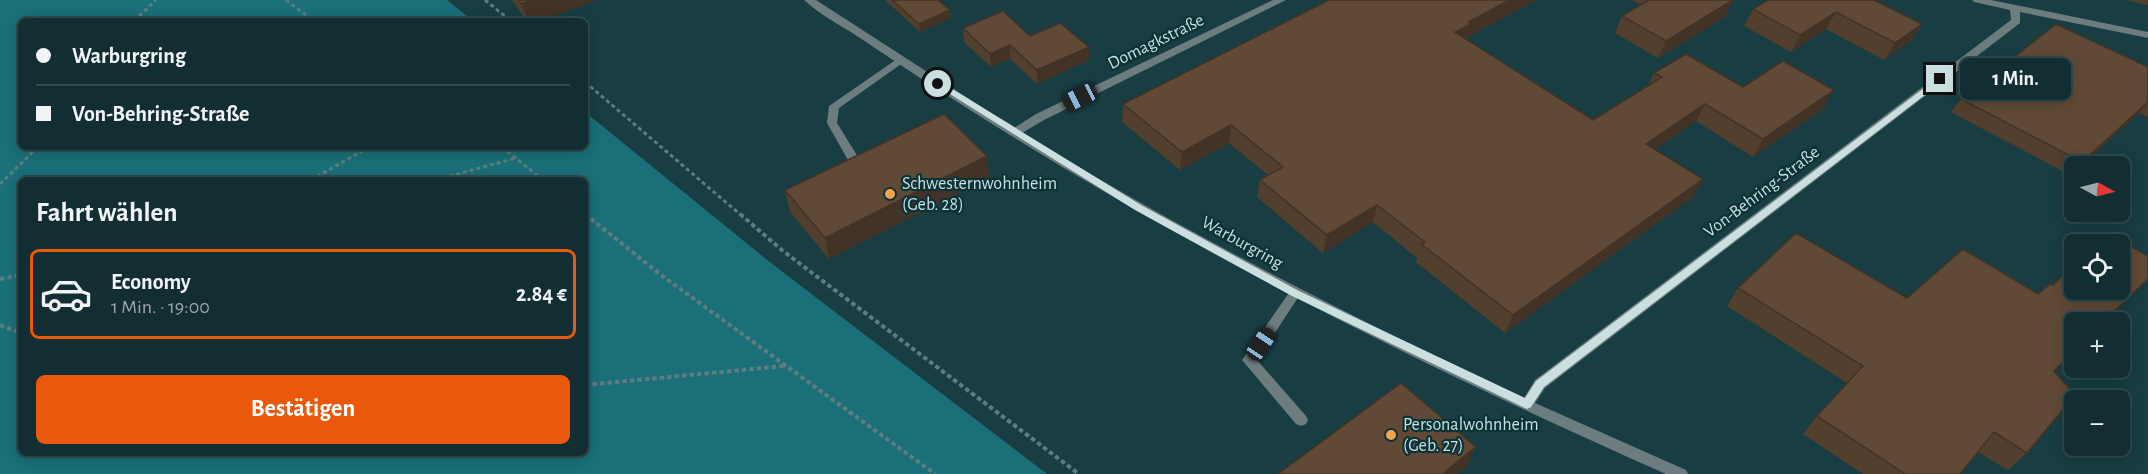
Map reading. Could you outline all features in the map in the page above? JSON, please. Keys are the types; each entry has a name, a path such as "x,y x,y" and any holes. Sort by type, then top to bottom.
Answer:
{"street":[{"name":"Warburgring","path":"809,0 900,60 1138,207 1295,293 1527,404 1681,474"},
{"name":"Domagkstraße","path":"1015,132 1040,117 1281,0"},
{"path":"1977,0 2148,35"},
{"name":"Von-Behring-Straße","path":"1527,404 1540,384 2016,21 2015,9"},
{"path":"852,157 832,123 834,106 900,60"},
{"path":"1295,293 1249,360 1301,420"}],"path":[{"path":"137,18 156,0"},
{"path":"286,0 310,18"},
{"path":"485,0 508,18"},
{"path":"588,85 783,251 1079,474"},
{"path":"0,184 35,150"},
{"path":"317,177 364,150"},
{"path":"506,150 539,177"},
{"path":"447,177 516,158"},
{"path":"588,216 661,275 935,474"},
{"path":"0,279 18,276"},
{"path":"0,325 18,332"},
{"path":"588,385 786,366"}],"shaded area":[{"path":"0,0 447,0 469,18 18,18 18,150 588,150 588,114 771,263 1047,474 0,474"}],"building":[{"path":"519,0 532,0 521,4"},
{"path":"892,0 938,0 950,10 919,24"},
{"path":"1329,0 1510,0 1468,22 1471,24 1455,32 1593,120 1662,77 1654,73 1686,54 1743,87 1783,61 1834,90 1763,139 1705,104 1646,144 1703,179 1513,315 1421,244 1425,242 1377,205 1327,235 1260,180 1283,167 1231,125 1182,152 1123,104"},
{"path":"1649,0 1733,0 1666,41 1622,16"},
{"path":"1768,0 1874,0 1922,24 1895,43 1836,12 1800,35 1753,9"},
{"path":"1003,11 1030,36 1060,23 1089,47 1037,70 1010,45 990,54 963,28"},
{"path":"2056,24 2148,67 2148,102 2089,156 2070,156 1961,99"},
{"name":"Schwesternwohnheim (Geb. 28)","path":"944,114 987,156 825,238 785,190"},
{"path":"1796,233 1907,298 1963,249 2038,294 2064,275 2064,300 2126,300 2113,312 2064,312 2064,361 2054,371 2071,390 2064,390 2064,408 2027,453 1994,432 1960,474 1905,474 1817,416 1863,366 1738,288"},
{"path":"2130,246 2148,256 2148,279 2130,296"},
{"name":"Personalwohnheim (Geb. 27)","path":"1401,383 1476,447 1442,474 1278,474"}],"place":[{"name":"Schwesternwohnheim (Geb. 28)","path":"890,194"},
{"name":"Personalwohnheim (Geb. 27)","path":"1391,435"}],"route":[{"path":"938,84 1138,207 1295,293 1527,404 1540,384 1940,79"}]}
